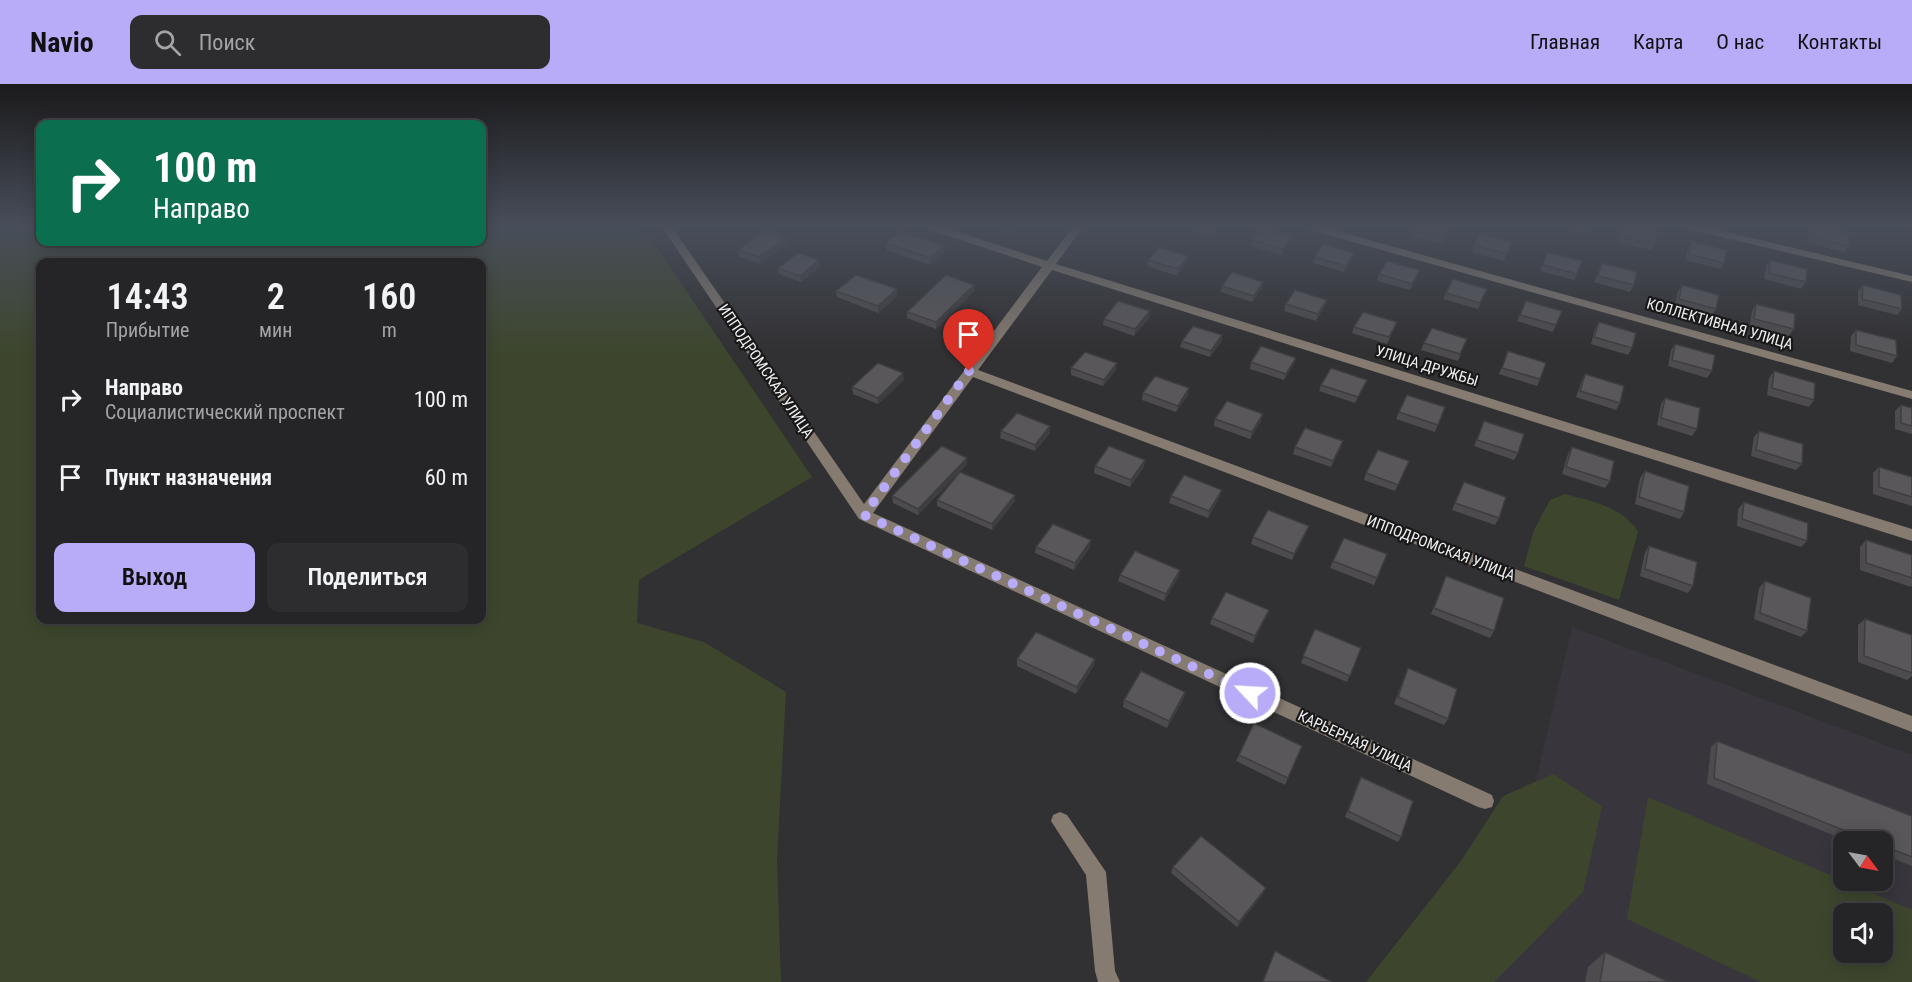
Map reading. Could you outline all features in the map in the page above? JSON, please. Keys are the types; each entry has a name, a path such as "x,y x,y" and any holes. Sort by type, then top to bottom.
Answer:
{"street":[{"name":"ИППОДРОМСКАЯ УЛИЦА","path":"696,269 864,515"},
{"path":"864,515 969,371 1049,269"},
{"name":"УЛИЦА ДРУЖБЫ","path":"1060,269 1912,535"},
{"name":"КОЛЛЕКТИВНАЯ УЛИЦА","path":"1461,269 1912,395"},
{"path":"1869,269 1912,279"},
{"name":"ИППОДРОМСКАЯ УЛИЦА","path":"969,371 1912,724"},
{"name":"КАРЬЕРНАЯ УЛИЦА","path":"864,515 1485,801"},
{"path":"1060,821 1096,872 1105,971 1109,982"}],"shaded area":[{"path":"1572,627 1912,755 1912,982 1383,982 1528,814"}],"green space":[{"path":"0,269 36,269 36,624 486,624 486,269 671,269 812,477 639,580 637,623 704,642 786,692 777,860 781,982 0,982"},
{"path":"1565,494 1616,511 1632,523 1638,532 1619,600 1524,566 1534,530 1550,500"},
{"path":"1553,774 1602,806 1583,892 1494,982 1366,982 1461,861 1503,796"},
{"path":"1648,797 1833,876 1833,891 1868,891 1912,910 1912,982 1761,982 1627,919"}],"building":[{"path":"780,269 808,269 800,276"},
{"path":"1382,269 1420,270 1412,284 1379,274"},
{"path":"1558,269 1579,269 1577,274"},
{"path":"1600,269 1625,269 1637,272 1634,285 1598,276"},
{"path":"1769,269 1807,269 1806,282 1769,273"},
{"path":"1232,272 1263,282 1254,296 1222,286"},
{"path":"856,275 897,289 878,306 836,291"},
{"path":"946,275 974,285 936,322 907,312"},
{"path":"1453,279 1487,289 1480,303 1446,293"},
{"path":"1682,285 1719,295 1716,309 1679,299"},
{"path":"1863,285 1901,295 1902,309 1862,299"},
{"path":"1295,290 1327,300 1318,314 1286,304"},
{"path":"1118,301 1150,311 1135,329 1104,319"},
{"path":"1526,301 1562,311 1556,325 1520,315"},
{"path":"1756,304 1795,314 1794,329 1754,319"},
{"path":"1363,312 1397,322 1389,337 1354,327"},
{"path":"1599,322 1636,333 1632,348 1594,337"},
{"path":"1193,326 1222,335 1211,351 1182,341"},
{"path":"1432,328 1467,339 1460,354 1424,343"},
{"path":"1856,330 1896,340 1897,356 1856,345"},
{"path":"1675,344 1715,355 1712,371 1672,360"},
{"path":"1261,346 1296,358 1286,374 1251,362"},
{"path":"1508,351 1546,363 1540,379 1502,368"},
{"path":"1085,352 1117,363 1104,380 1071,368"},
{"path":"878,363 903,373 878,398 852,387"},
{"path":"1331,368 1367,380 1358,397 1321,385"},
{"path":"1774,371 1815,383 1814,400 1772,388"},
{"path":"1585,374 1624,386 1620,403 1580,391"},
{"path":"1155,376 1189,388 1178,406 1143,393"},
{"path":"1407,395 1445,407 1438,425 1399,412"},
{"path":"1665,398 1700,408 1697,429 1661,418"},
{"path":"1227,401 1263,414 1252,432 1215,419"},
{"path":"1901,405 1912,408 1912,426 1901,423"},
{"path":"1017,413 1050,426 1035,445 1001,431"},
{"path":"1484,421 1524,434 1518,453 1477,440"},
{"path":"1305,428 1343,441 1333,461 1295,447"},
{"path":"1759,431 1803,444 1802,464 1756,450"},
{"path":"942,446 967,458 918,509 892,496"},
{"path":"1109,446 1145,460 1131,480 1095,466"},
{"path":"1572,447 1614,461 1610,481 1566,467"},
{"path":"1378,450 1409,461 1398,485 1366,473"},
{"path":"1879,467 1912,477 1912,497 1879,487"},
{"path":"1645,471 1689,486 1684,512 1639,497"},
{"path":"960,472 1015,495 992,524 937,500"},
{"path":"1184,475 1222,490 1209,511 1171,496"},
{"path":"1464,482 1506,497 1499,518 1455,503"},
{"path":"1744,502 1808,523 1807,541 1742,519"},
{"path":"1268,510 1309,526 1294,554 1253,537"},
{"path":"1053,524 1091,540 1075,563 1036,547"},
{"path":"1344,538 1387,554 1377,578 1333,561"},
{"path":"1866,540 1912,555 1912,578 1866,563"},
{"path":"1649,546 1697,562 1693,586 1645,569"},
{"path":"1135,551 1180,570 1166,594 1120,575"},
{"path":"1446,576 1504,598 1494,631 1434,608"},
{"path":"1765,581 1811,598 1807,631 1760,613"},
{"path":"1226,592 1269,610 1255,636 1212,618"},
{"path":"1865,619 1912,635 1912,673 1864,656"},
{"path":"1315,629 1361,648 1350,676 1303,656"},
{"path":"1036,632 1095,659 1077,687 1017,659"},
{"path":"1408,668 1457,689 1448,719 1398,697"},
{"path":"1141,671 1185,692 1169,721 1124,700"},
{"path":"1254,723 1302,746 1288,778 1239,755"},
{"path":"1717,741 1912,816 1912,857 1893,849 1893,831 1846,831 1714,778"},
{"path":"1361,777 1413,801 1401,837 1348,811"},
{"path":"1201,836 1266,888 1239,922 1173,867"},
{"path":"1275,951 1332,982 1263,982"},
{"path":"1605,952 1669,982 1600,982"}],"route":[{"path":"969,371 864,515 1250,693"}]}
